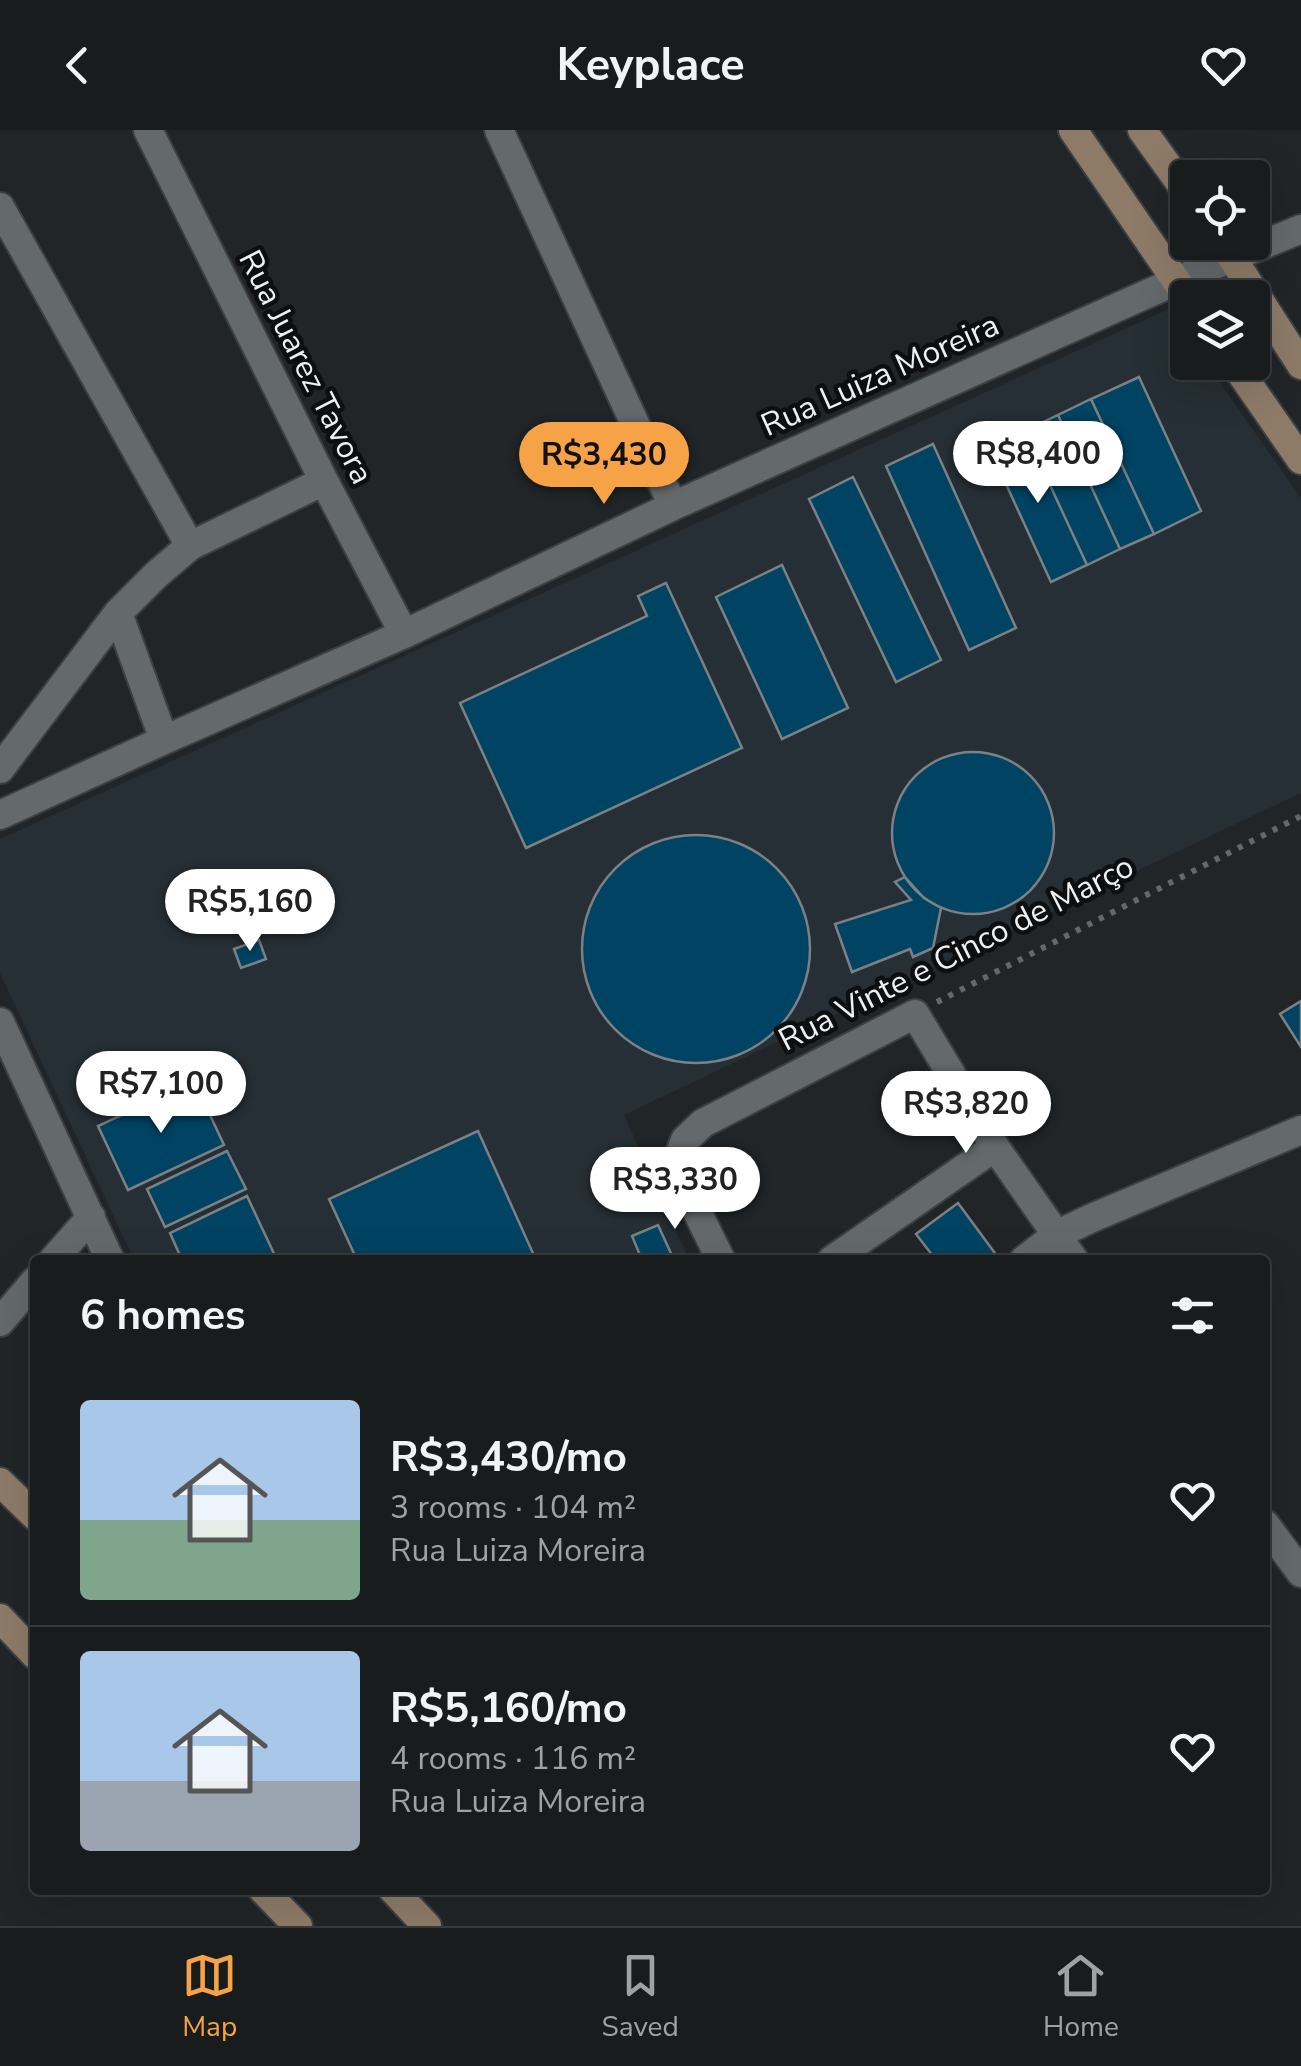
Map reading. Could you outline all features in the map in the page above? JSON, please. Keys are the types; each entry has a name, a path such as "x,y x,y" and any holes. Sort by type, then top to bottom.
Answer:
{"main road":[{"path":"1073,130 1176,280"},
{"path":"1142,130 1170,169"},
{"path":"1234,260 1301,365"},
{"path":"1245,380 1301,460"},
{"path":"0,1482 30,1511"},
{"path":"0,1618 30,1649"},
{"path":"268,1895 298,1926"},
{"path":"398,1895 427,1926"}],"street":[{"name":"Rua Juarez Tavora","path":"148,130 404,634"},
{"path":"499,130 673,506"},
{"path":"0,207 14,257 190,546"},
{"name":"Rua Luiza Moreira","path":"1270,238 1301,229"},
{"name":"Rua Luiza Moreira","path":"1193,280 1217,260"},
{"name":"Rua Luiza Moreira","path":"0,816 404,634 673,506 1170,294"},
{"path":"0,769 118,613 156,575 190,546 324,480"},
{"path":"118,613 164,740"},
{"path":"915,1014 995,1148 1070,1255"},
{"name":"Rua Vinte e Cinco de Março","path":"718,1255 681,1180 677,1161 685,1140 703,1124 915,1014"},
{"path":"0,1022 108,1255"},
{"path":"1030,1255 1056,1235 1301,1130"},
{"path":"839,1255 995,1148"},
{"path":"57,1255 91,1216"},
{"path":"0,1322 30,1287"},
{"path":"1270,1531 1301,1573"}],"path":[{"name":"Rua Vinte e Cinco de Março","path":"915,1014 1301,816"}],"shaded area":[{"path":"1169,309 1170,380 1218,380 1301,498 1301,793 624,1115 687,1255 132,1255 0,973 0,839"}],"building":[{"path":"1139,377 1201,511 1154,534 1091,399"},
{"path":"1091,399 1154,534 1120,549 1058,415"},
{"path":"1058,415 1120,549 1087,565 1025,431"},
{"path":"1025,431 1087,565 1051,582 989,447"},
{"path":"933,444 1016,628 969,650 886,466"},
{"path":"853,477 941,660 896,682 809,499"},
{"path":"782,565 848,708 782,739 716,597"},
{"path":"666,583 742,748 526,848 460,703 647,616 638,596"},
{"path":"973,752 1004,758 1030,776 1048,802 1054,833 1048,864 1030,890 1004,908 973,914 942,908 916,890 898,864 892,833 898,802 916,776 942,758"},
{"path":"696,835 740,844 776,869 801,905 810,949 801,993 776,1029 740,1054 696,1063 652,1054 616,1029 591,993 582,949 591,905 616,869 652,844"},
{"path":"905,877 924,898 941,908 933,948 913,957 910,949 852,972 835,924 911,900 895,882"},
{"path":"259,940 266,959 241,968 234,949"},
{"path":"1301,1001 1301,1047 1280,1014"},
{"path":"194,1081 224,1145 128,1190 98,1126"},
{"path":"478,1131 534,1255 355,1255 329,1199"},
{"path":"227,1151 246,1189 165,1227 147,1189"},
{"path":"247,1196 275,1255 180,1255 170,1233"},
{"path":"958,1203 996,1255 932,1255 916,1234"},
{"path":"658,1225 672,1255 640,1255 632,1236"}]}
